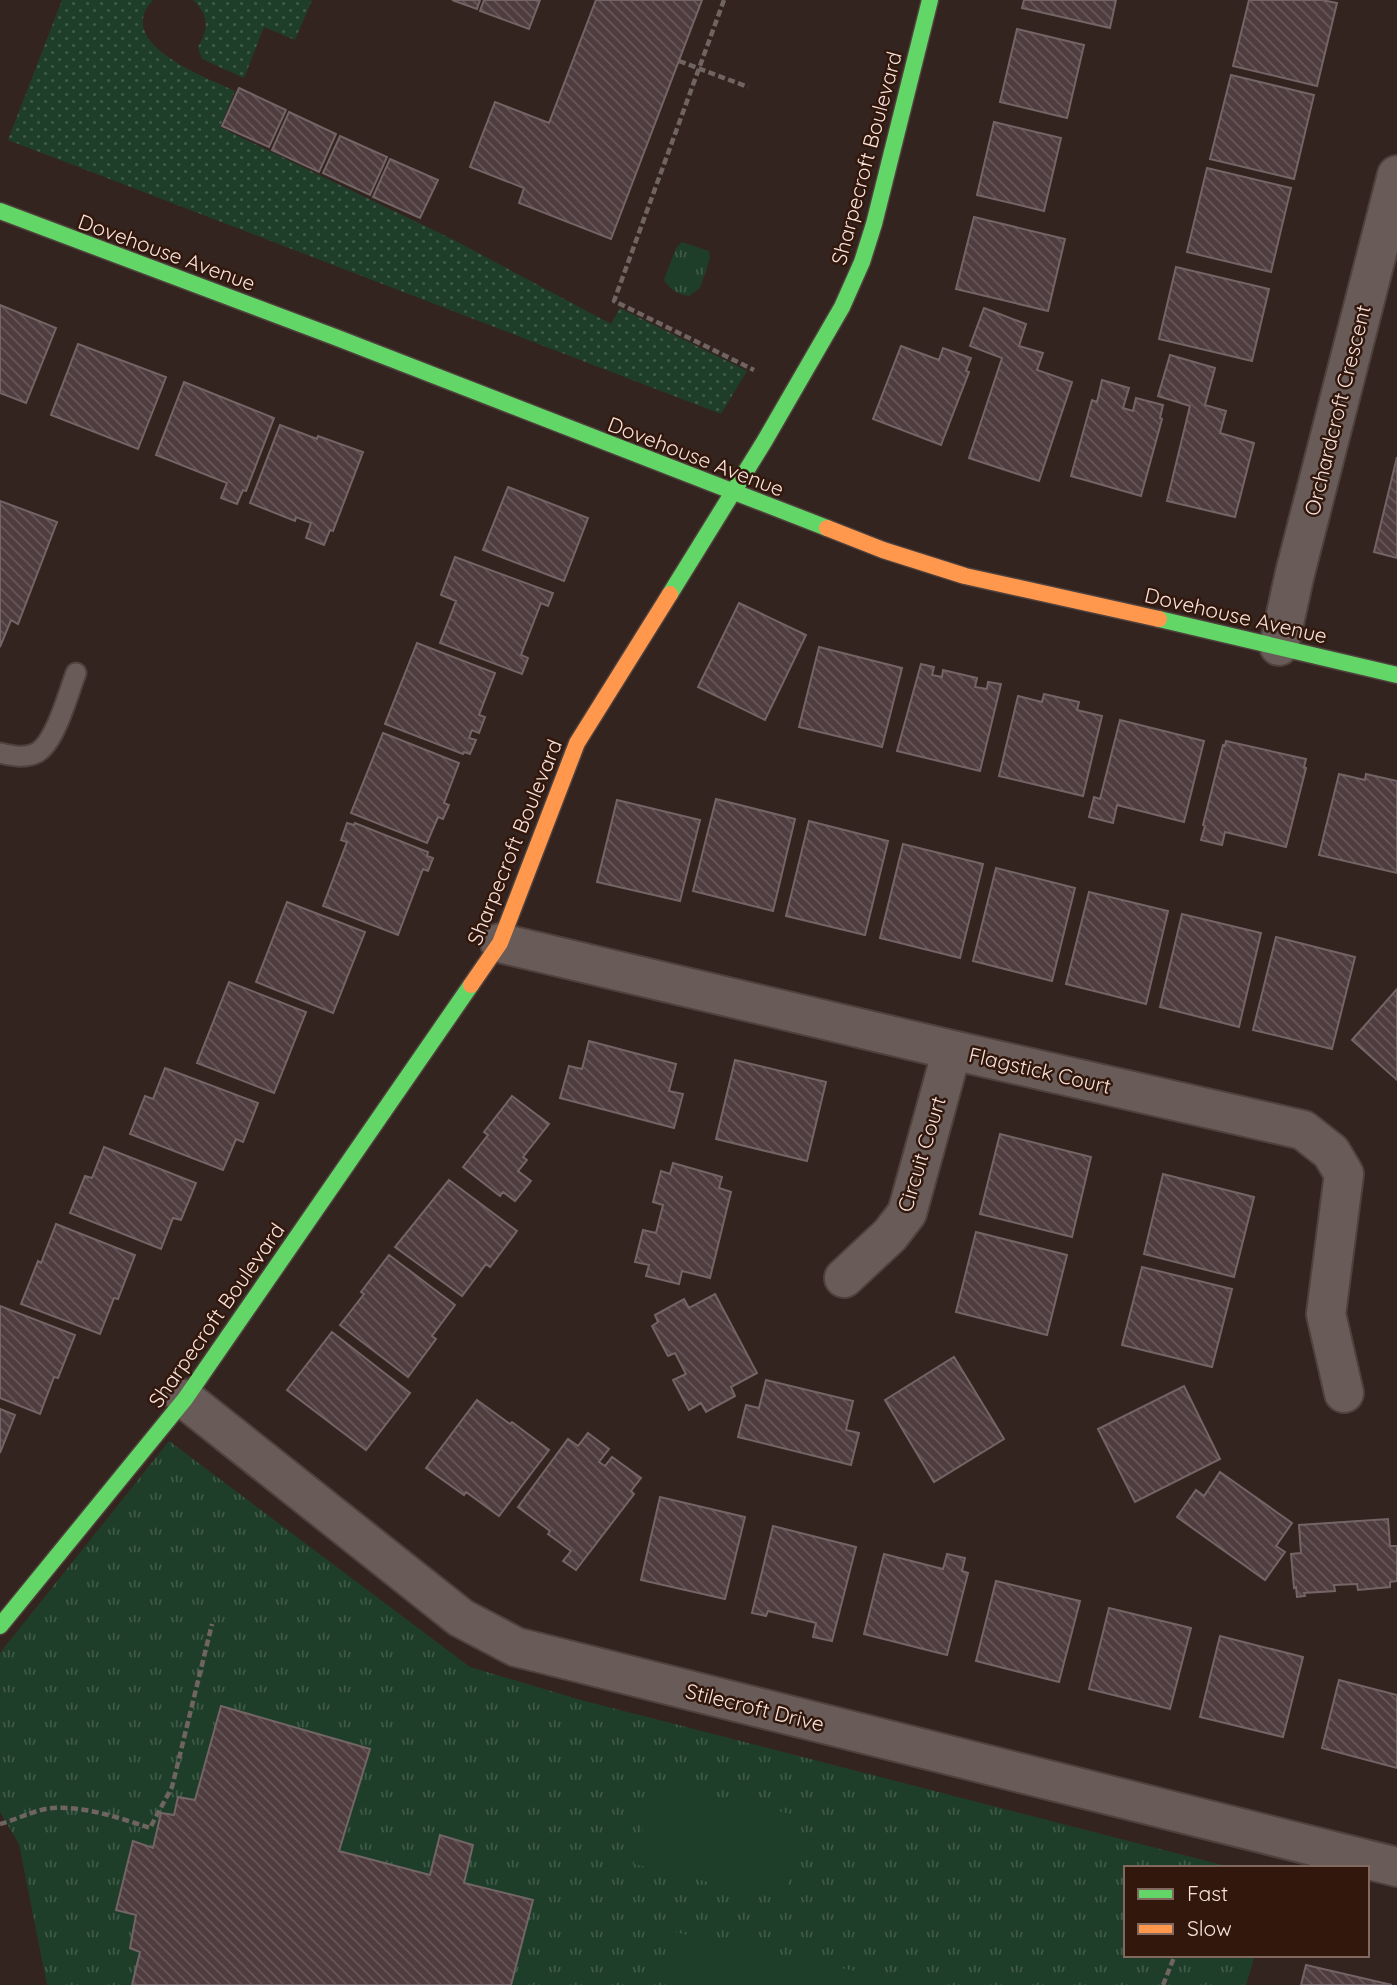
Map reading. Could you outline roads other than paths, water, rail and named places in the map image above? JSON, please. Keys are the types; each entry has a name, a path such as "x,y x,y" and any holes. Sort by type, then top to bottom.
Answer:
{"street":[{"name":"Sharpecroft Boulevard","path":"0,1626 185,1399 500,943 577,743 764,442 842,307 862,262 886,180 930,0"},
{"name":"Orchardcroft Crescent","path":"1279,646 1295,573 1397,175"},
{"name":"Dovehouse Avenue","path":"0,211 335,337 883,550 965,576 1279,646 1397,676"},
{"name":"Flagstick Court","path":"500,943 1303,1130 1331,1152 1344,1174 1326,1314 1344,1393"},
{"name":"Circuit Court","path":"844,1278 890,1236 907,1213 952,1050"},
{"name":"Stilecroft Drive","path":"185,1399 461,1618 516,1647 1397,1867"}],"lane":[{"path":"0,753 21,757 37,752 50,739 76,673"}]}
